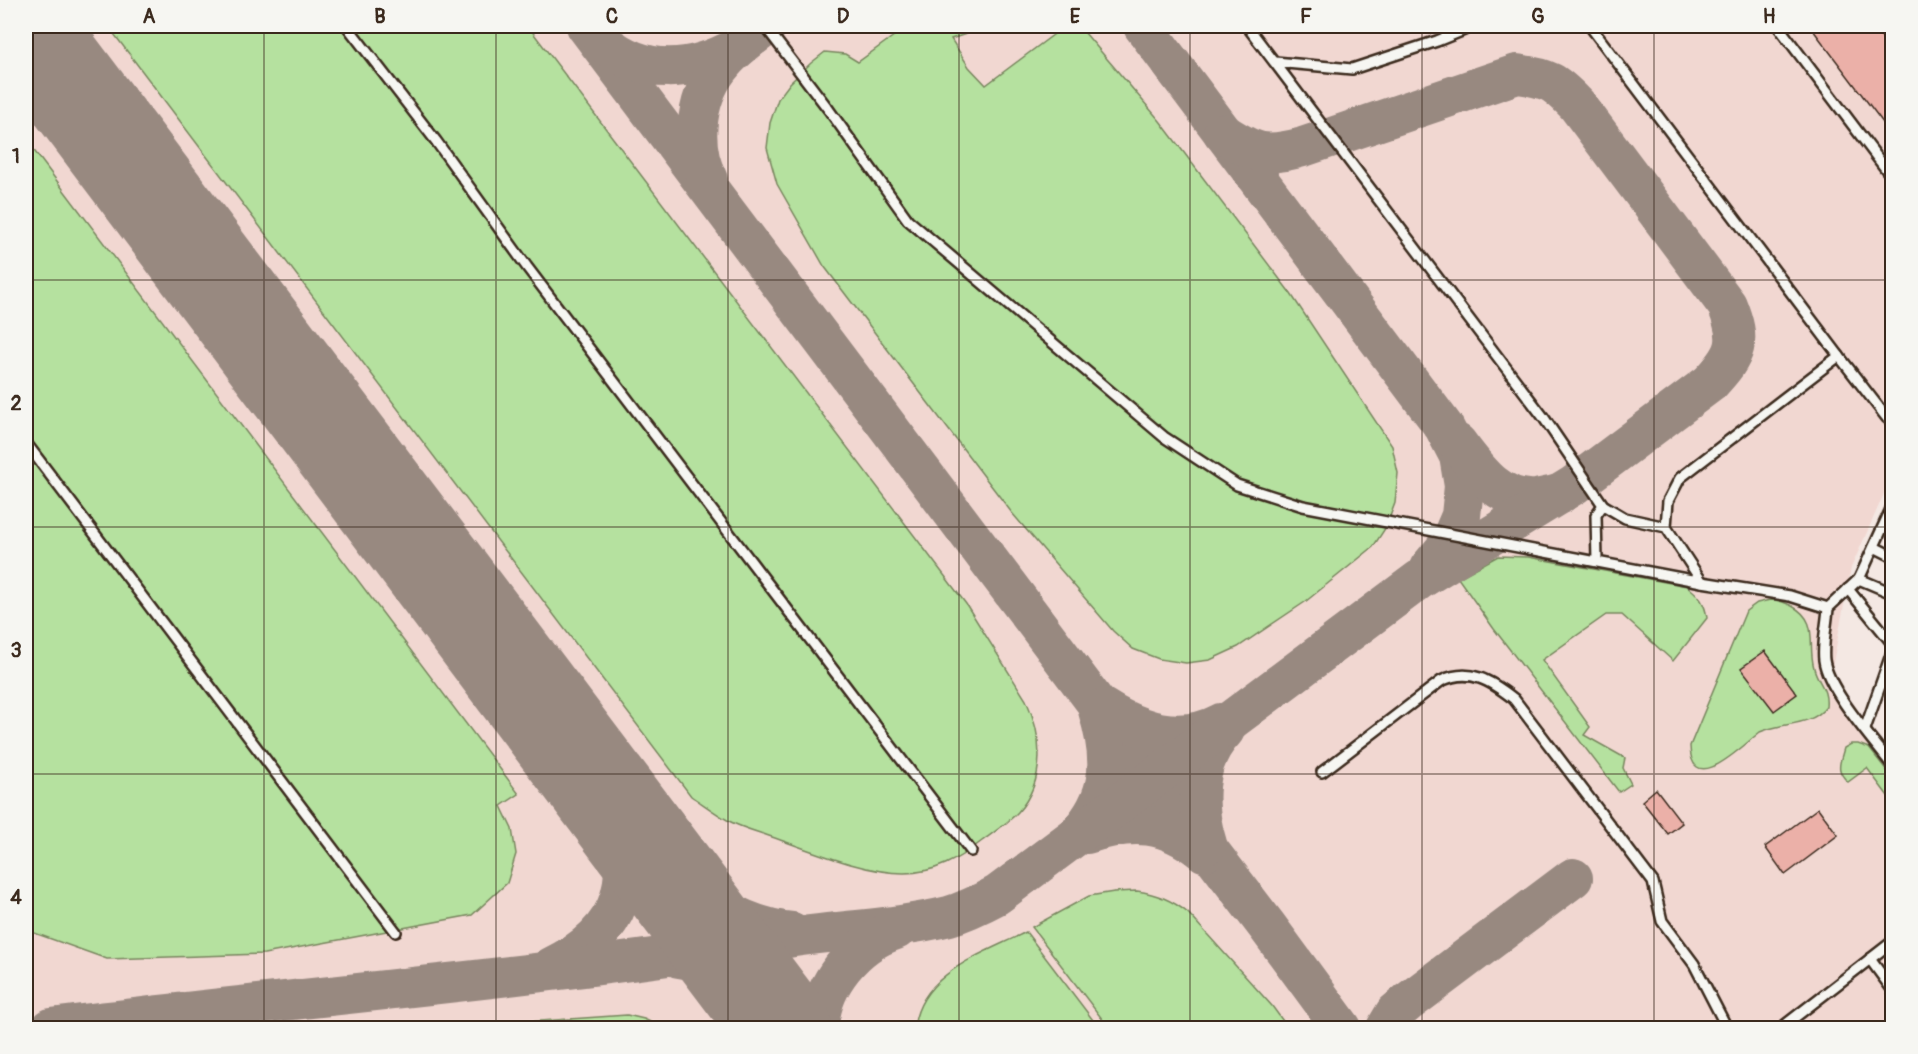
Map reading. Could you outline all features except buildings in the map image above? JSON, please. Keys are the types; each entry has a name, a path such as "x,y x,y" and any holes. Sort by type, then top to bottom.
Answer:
{"lane":[{"path":"347,26 436,141 527,267 971,851"},
{"path":"765,26 908,220 1164,438 1237,485 1303,506 1702,582 1790,596 1828,608"},
{"path":"1247,26 1544,418 1603,505 1625,518 1666,527"},
{"path":"1275,62 1352,69 1437,41 1474,26"},
{"path":"1590,26 1839,356 1887,418 1893,420"},
{"path":"1778,26 1893,177"},
{"path":"1702,582 1666,527 1668,501 1680,478 1839,356"},
{"path":"26,443 396,932"},
{"path":"1597,561 1596,515 1603,505"},
{"path":"1893,507 1859,579 1828,608 1824,659 1830,679 1893,765"},
{"path":"1874,547 1893,556"},
{"path":"1859,579 1893,593"},
{"path":"1848,589 1893,642"},
{"path":"1865,729 1893,652"},
{"path":"1322,772 1441,681 1453,675 1467,675 1496,684 1514,699 1653,882 1662,921 1694,964 1727,1029"},
{"path":"1781,1029 1893,942"},
{"path":"1870,959 1893,989"}],"shaded area":[{"path":"26,26 1879,26 1892,43 1892,476 1851,568 1830,679 1892,765 1892,1028 26,1028"}],"green space":[{"path":"108,26 528,26 966,604 1026,700 1036,729 1039,758 1033,786 1018,812 973,848 946,864 926,871 904,873 854,865 745,828 724,818 691,796"},
{"path":"901,26 990,26 951,39 969,67 986,85 1065,26 1079,26 1160,121 1291,294 1392,446 1398,473 1395,503 1386,527 1373,547 1305,602 1238,647 1210,660 1186,663 1159,659 1133,649 1113,631 1012,513 824,266 777,184 767,148 770,123 778,99 790,83 825,52 845,54 858,62 902,30"},
{"path":"26,140 519,794 501,806 512,829 516,854 507,883 472,915 264,954 107,959 26,930"},
{"path":"1498,556 1528,557 1687,586 1703,604 1707,618 1673,661 1622,615 1606,615 1542,660 1590,727 1584,735 1625,758 1623,768 1631,784 1619,792 1494,629 1458,578"},
{"path":"1770,600 1792,606 1806,619 1811,634 1814,668 1824,691 1826,707 1812,718 1760,732 1719,764 1699,768 1693,761 1690,746 1746,611 1757,603"},
{"path":"1851,744 1869,748 1892,777 1891,800 1867,768 1848,782 1841,774 1840,762 1844,748"},
{"path":"1137,891 1164,898 1188,913 1272,1006 1288,1028 1109,1028 1032,927 1089,896"},
{"path":"1026,932 1099,1028 914,1028 919,1009 928,993 941,979 973,958"},
{"path":"627,1015 644,1019 663,1028 472,1028 470,1026"}],"taxiway":[{"path":"586,26 1342,1028"},
{"path":"708,180 702,166 697,135 698,119 707,88 714,74 729,57 767,26"},
{"path":"1143,26 1444,427 1459,456 1464,486 1461,516 1449,544 1429,568"},
{"path":"603,42 635,61 651,66 668,67 702,62 736,48"},
{"path":"51,1028 600,965 803,936 909,924 962,912 997,895 1419,580 1574,485 1710,383 1731,355 1735,338 1727,305 1577,105 1551,82 1517,74 1303,147 1279,152 1269,153 1252,149 1223,133"},
{"path":"1457,443 1490,482 1511,495 1523,499 1536,499 1560,494"},
{"path":"1103,708 1131,723 1176,734 1191,733 1221,723"},
{"path":"1083,828 1100,800 1107,771 1106,742 1098,710"},
{"path":"1207,844 1201,814 1200,784 1208,755 1225,730"},
{"path":"551,967 577,953 597,936 611,918 620,898 624,876 623,852 618,826 609,799"},
{"path":"1087,834 1119,826 1148,826 1176,834 1204,852"},
{"path":"659,865 705,899 738,917 755,924 792,932"},
{"path":"1386,1028 1395,1013 1408,1002 1573,878"},
{"path":"819,1028 826,996 843,967 867,945 896,930"},
{"path":"679,958 725,973 751,987"}],"runway":[{"path":"26,28 782,1028"}]}
